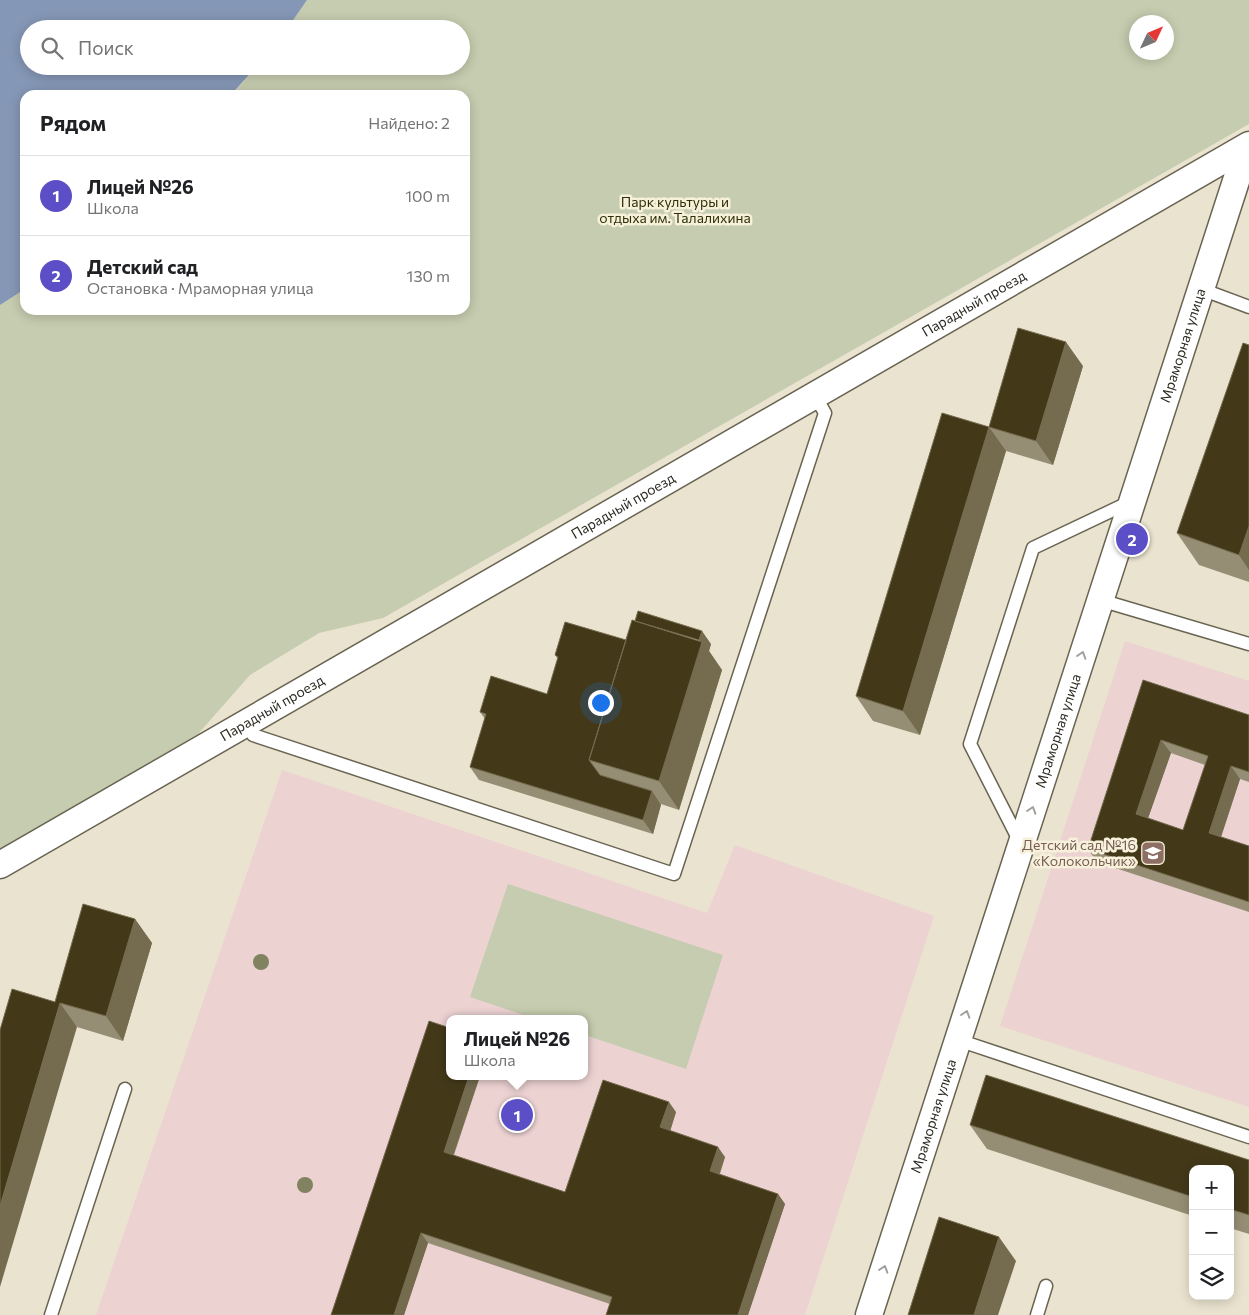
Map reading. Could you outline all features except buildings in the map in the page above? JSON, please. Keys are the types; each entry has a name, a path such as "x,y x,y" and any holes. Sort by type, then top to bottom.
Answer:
{"street":[{"name":"Мраморная улица","path":"869,1315 1248,146"},
{"name":"Парадный проезд","path":"0,865 1248,146"}],"lane":[{"path":"1201,288 1249,307"},
{"path":"246,723 254,735 674,874 825,413 815,396"},
{"path":"1021,844 970,744 1033,548 1132,500"},
{"path":"1100,600 1249,644"},
{"path":"958,1040 1249,1137"},
{"path":"52,1315 125,1089"},
{"path":"1037,1315 1046,1286"}],"shaded area":[{"name":"Детский сад №16 «Колокольчик»","path":"1125,641 1249,681 1249,1107 1000,1026"},
{"path":"282,770 707,913 735,845 934,916 805,1315 96,1315"}],"green space":[{"name":"Парк культуры и отдыха им. Талалихина","path":"307,0 1249,0 1249,124 383,618 319,633 250,675 198,734 0,850 0,305 20,292 20,315 470,315 470,90 236,90 249,75 470,75 470,20 293,20"},
{"path":"508,884 723,955 686,1069 588,1036 588,1015 523,1015 470,997"}],"water":[{"path":"0,0 307,0 293,20 20,20 20,75 249,75 235,90 20,90 20,292 0,305"}],"place":[{"name":"Детский сад","path":"1132,539"},
{"name":"Детский сад №16 «Колокольчик»","path":"1153,853"},
{"name":"Лицей №26","path":"517,1115"}]}
